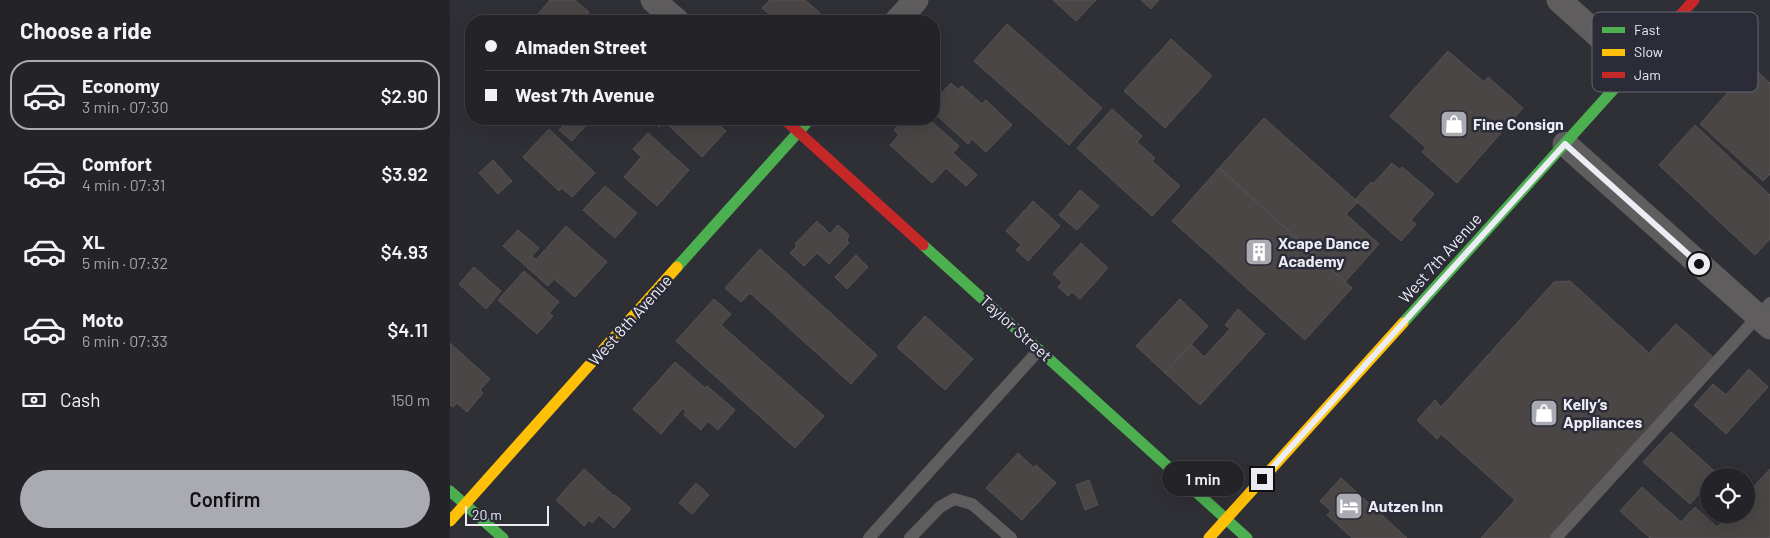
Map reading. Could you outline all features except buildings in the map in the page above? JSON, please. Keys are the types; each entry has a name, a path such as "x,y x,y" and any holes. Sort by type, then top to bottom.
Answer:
{"street":[{"path":"653,0 670,15"},
{"path":"902,15 916,0"},
{"name":"West 7th Avenue","path":"1683,12 1694,0"},
{"path":"1570,4 1592,26"},
{"name":"West 7th Avenue","path":"1209,538 1611,92"},
{"name":"Taylor Street","path":"791,125 1247,538"},
{"name":"West 8th Avenue","path":"450,521 805,125"},
{"path":"1565,144 1766,316"},
{"path":"450,490 503,538"}],"lane":[{"path":"1556,538 1766,316"},
{"path":"869,538 1039,350"},
{"path":"910,538 940,507 954,499 972,504 1011,538"}],"traffic: fast":[{"path":"1403,323 1611,92"},
{"path":"677,267 805,125"},
{"path":"923,245 1247,538"},
{"path":"450,491 503,538"}],"traffic: slow":[{"path":"450,521 677,267"},
{"path":"1209,538 1403,323"}],"traffic: jam":[{"path":"1683,12 1694,0"},
{"path":"791,125 923,245"}],"place":[{"name":"Fine Consign","path":"1454,124"},
{"name":"Xcape Dance Academy","path":"1259,252"},
{"name":"Kelly’s Appliances","path":"1544,413"},
{"name":"Autzen Inn","path":"1349,506"}],"route":[{"path":"1262,479 1565,144 1699,264"}]}
